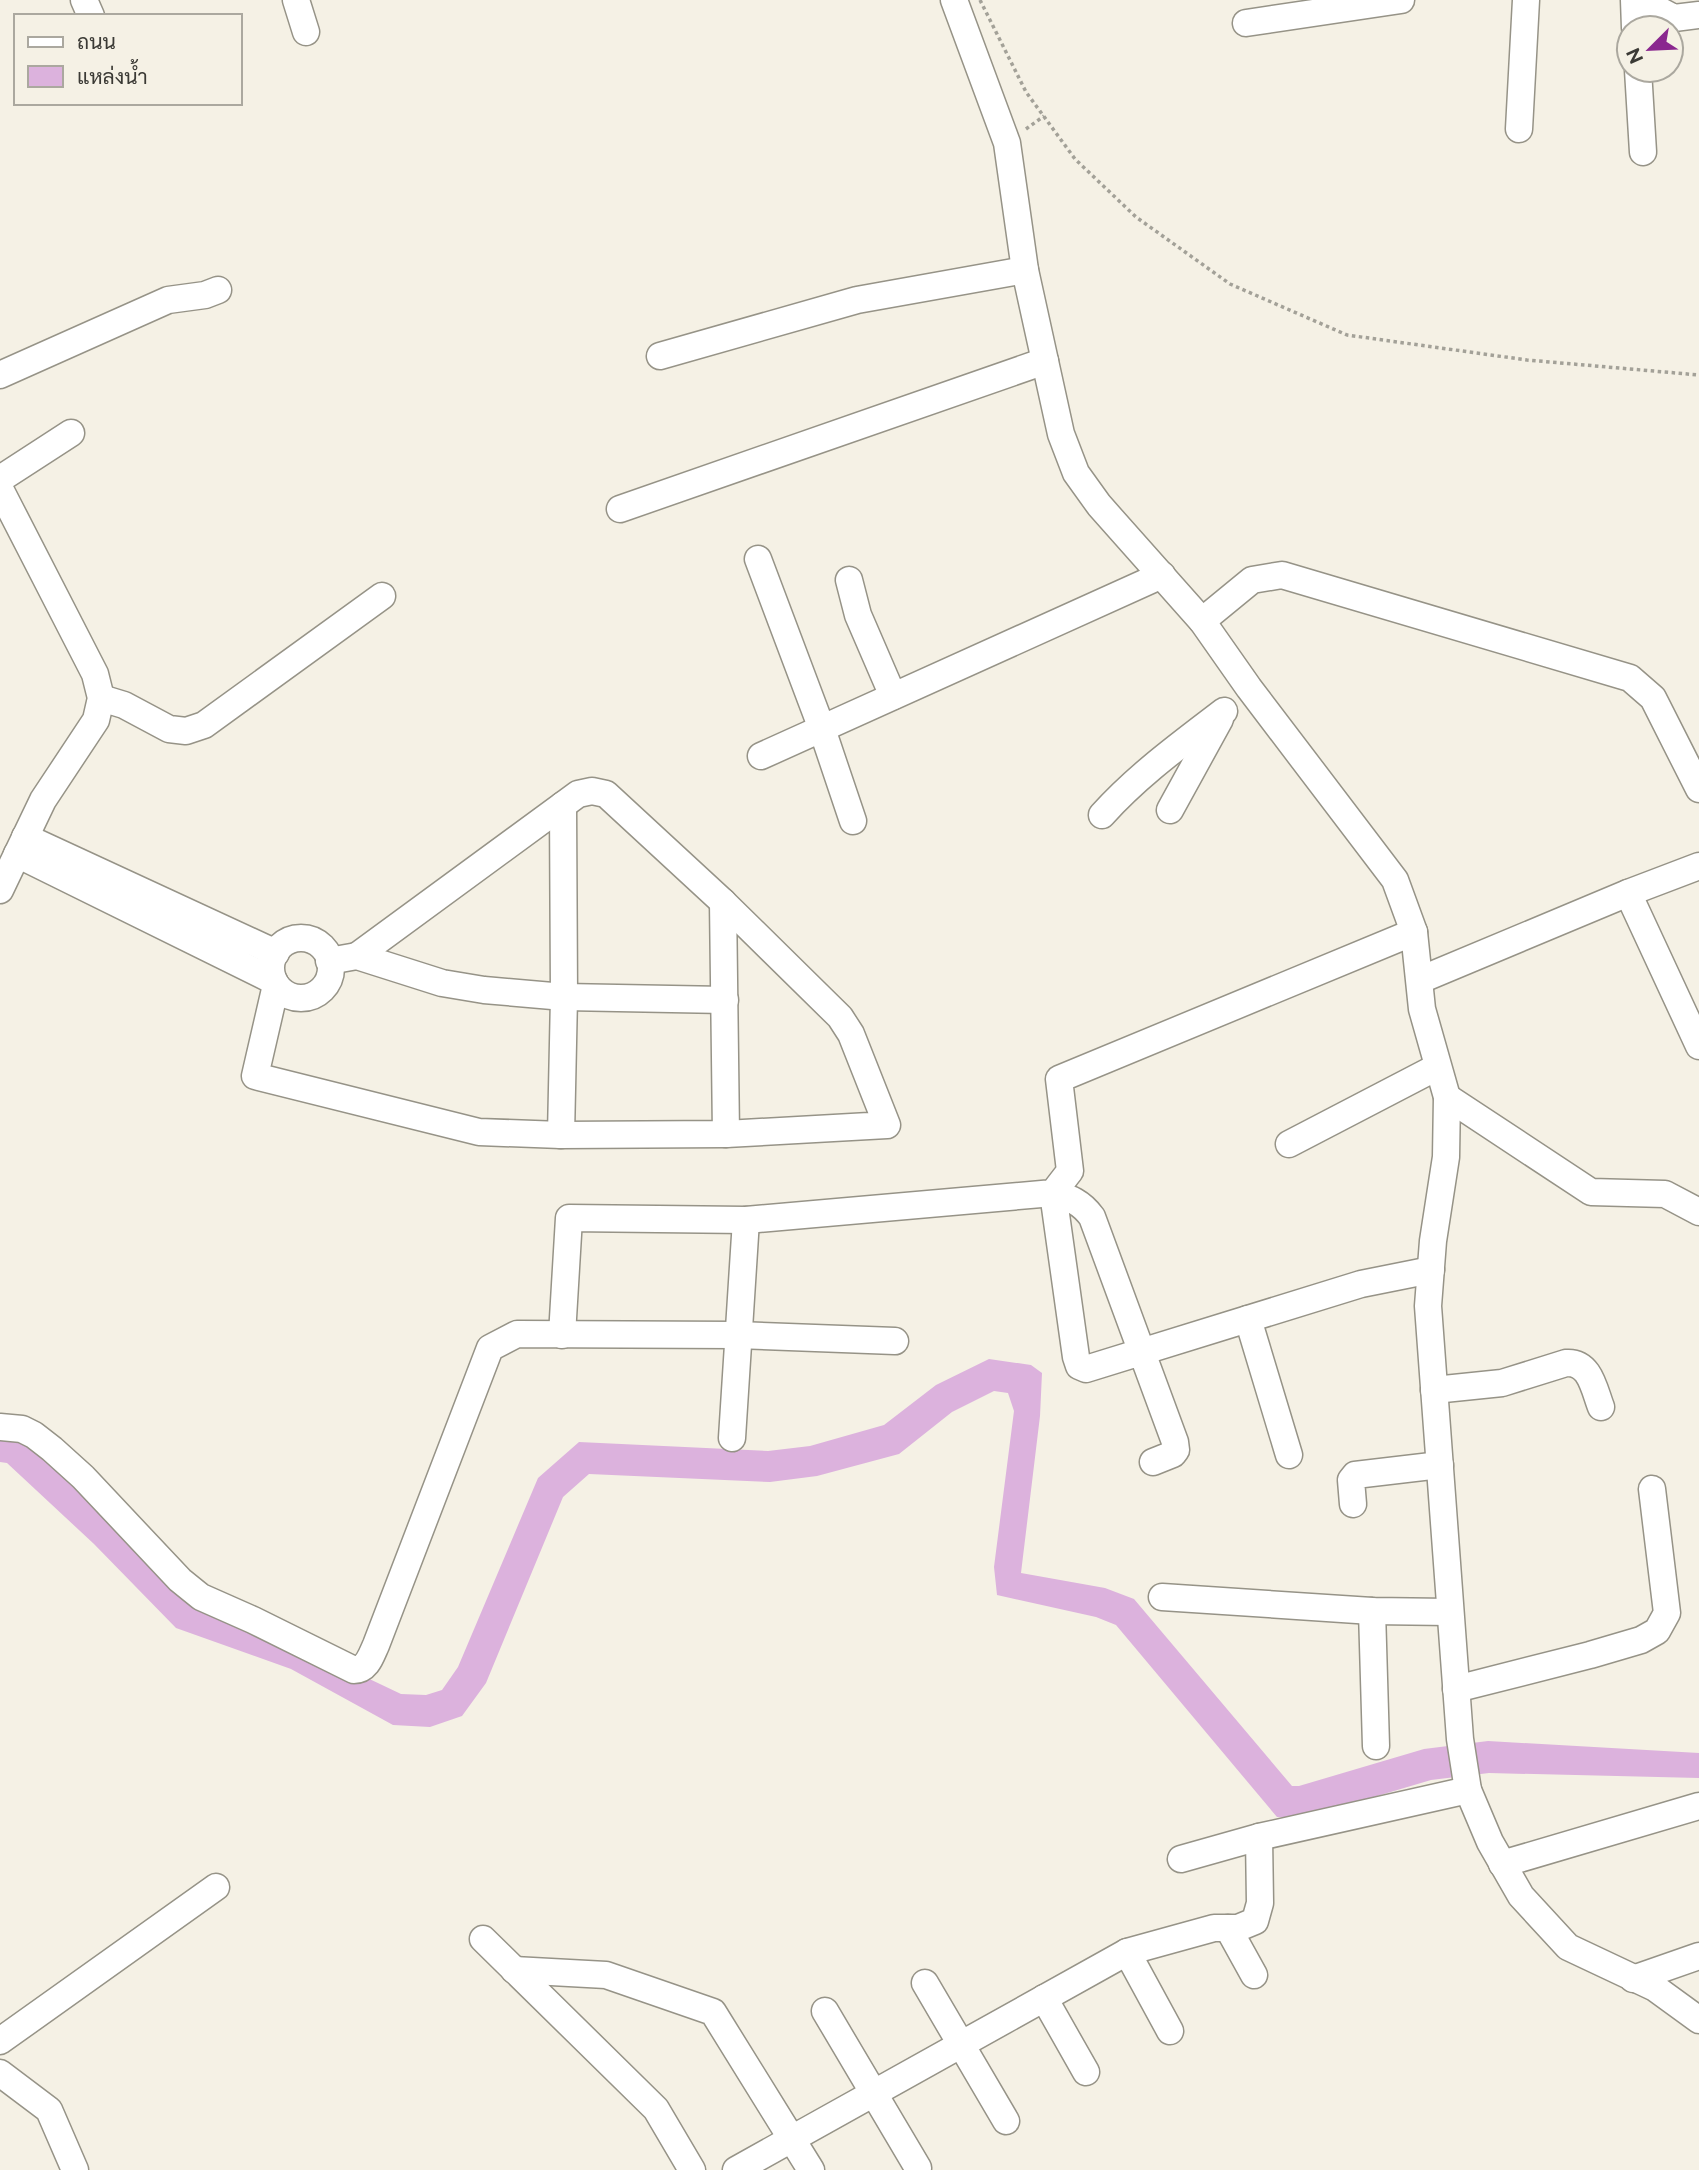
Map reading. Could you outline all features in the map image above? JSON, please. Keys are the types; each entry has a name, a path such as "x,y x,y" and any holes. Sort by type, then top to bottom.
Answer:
{"street":[{"path":"296,0 306,32"},
{"path":"954,0 1007,143 1024,270 1061,433 1076,473 1099,505 1202,621 1249,688 1395,880 1414,932 1422,1009 1447,1097 1446,1157 1433,1241 1429,1306 1450,1612 1466,1785 1502,1864 1521,1896 1568,1947 1654,1988 1699,2020"},
{"path":"1247,23 1401,0"},
{"path":"1519,129 1526,0"},
{"path":"1640,0 1674,18 1699,15"},
{"path":"1639,84 1643,152"},
{"path":"660,356 857,300 1024,270"},
{"path":"0,375 168,300 205,295 218,290"},
{"path":"620,509 1045,361"},
{"path":"0,479 71,433"},
{"path":"0,489 95,674 101,698 96,720 43,800 0,890"},
{"path":"758,559 822,729 853,821"},
{"path":"761,757 1162,575"},
{"path":"1202,621 1252,580 1282,575 1630,678 1653,698 1699,789"},
{"path":"849,580 858,615 893,696"},
{"path":"101,698 124,705 169,729 186,731 204,725 382,596"},
{"path":"1102,815 1128,786 1152,765 1224,711 1249,688"},
{"path":"1170,810 1224,711"},
{"path":"21,846 275,983 291,997 310,997 325,986 329,977 329,961 325,951 317,943 298,939 288,942 276,953 271,965 275,983 255,1076 479,1132 561,1135 726,1134 887,1125 851,1034 840,1017 723,902 606,794 592,791 578,794 357,956 329,961"},
{"path":"561,1135 564,997 563,805"},
{"path":"21,846 276,953"},
{"path":"1420,980 1699,866"},
{"path":"1628,893 1699,1046"},
{"path":"723,902 726,1134"},
{"path":"1414,932 1059,1079 1070,1171 1053,1193 1077,1362 1086,1369 1361,1284 1431,1270"},
{"path":"357,956 442,983 484,990 564,997 725,1000"},
{"path":"1289,1144 1437,1067"},
{"path":"1447,1097 1591,1192 1665,1194 1699,1212"},
{"path":"562,1335 569,1218 746,1220 1053,1193 1083,1205 1092,1217 1143,1352 1176,1450 1173,1454 1153,1462"},
{"path":"732,1438 746,1220"},
{"path":"1248,1320 1289,1455"},
{"path":"0,1427 22,1429 52,1449 83,1477 180,1580 201,1597 359,1670 366,1665 376,1645 490,1348 517,1334 737,1335 895,1341"},
{"path":"1434,1390 1502,1383 1574,1362 1586,1370 1601,1407"},
{"path":"1353,1504 1351,1480 1357,1474 1440,1465"},
{"path":"1456,1689 1590,1655 1641,1640 1657,1631 1667,1613 1652,1489"},
{"path":"1162,1597 1372,1611 1450,1612"},
{"path":"1372,1611 1376,1746"},
{"path":"1181,1858 1466,1785"},
{"path":"1502,1864 1699,1805"},
{"path":"736,2170 1127,1952 1214,1928 1238,1928 1255,1921 1259,1903 1259,1837"},
{"path":"0,2041 216,1887"},
{"path":"1228,1928 1255,1975"},
{"path":"483,1939 656,2109 692,2170"},
{"path":"1127,1952 1170,2031"},
{"path":"1633,1979 1699,1956"},
{"path":"514,1970 607,1976 713,2012 811,2170"},
{"path":"925,1983 1006,2122"},
{"path":"1044,1998 1086,2071"},
{"path":"825,2011 918,2168"},
{"path":"0,2073 49,2110 75,2170"}],"path":[{"path":"980,0 1027,92 1075,159 1136,217 1230,284 1347,335 1527,360 1699,375"}],"water":[{"path":"989,1359 1031,1365 1042,1373 1040,1416 1021,1573 1105,1588 1134,1599 1292,1786 1424,1749 1488,1741 1699,1753 1699,1778 1489,1773 1431,1780 1303,1818 1277,1817 1116,1625 1096,1617 997,1595 994,1567 1014,1411 1008,1393 994,1391 952,1412 899,1454 817,1476 770,1482 589,1474 563,1497 486,1683 462,1716 430,1727 393,1725 291,1669 176,1628 94,1544 7,1463 0,1462 0,1431 21,1433 192,1600 300,1646 401,1694 426,1695 442,1690 458,1667 538,1478 579,1442 768,1451 810,1446 884,1425 936,1385"}]}
